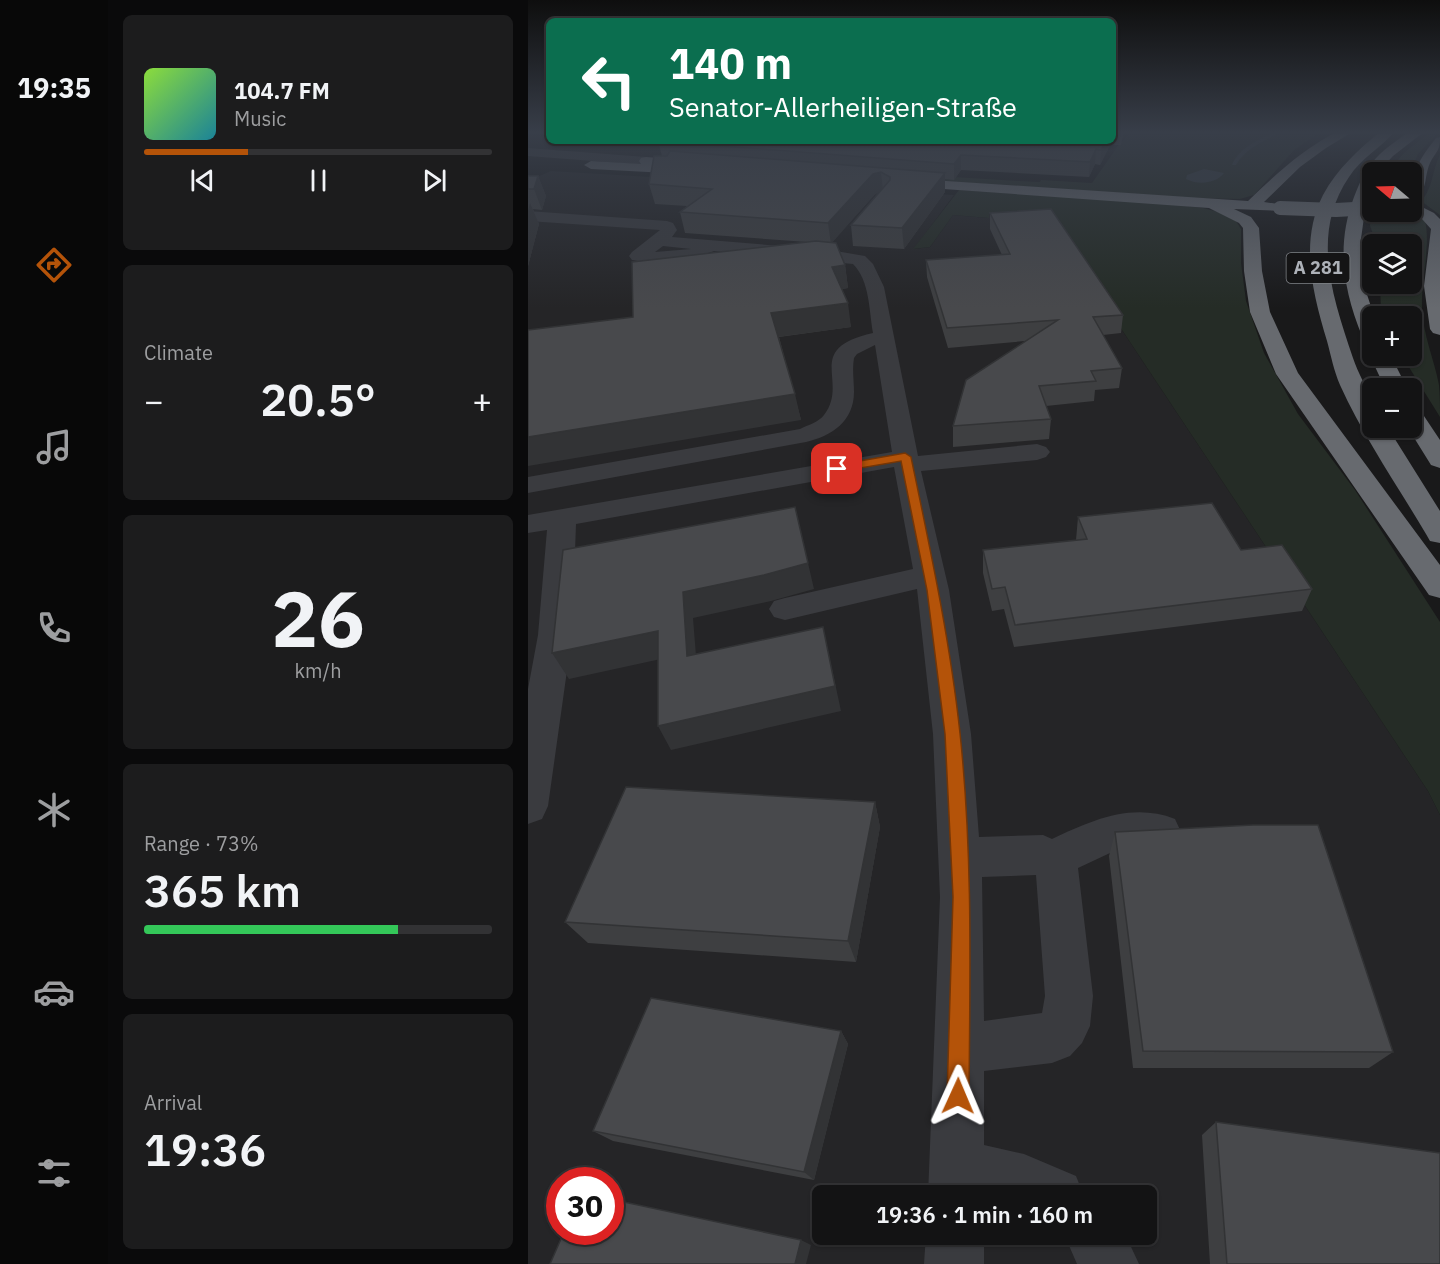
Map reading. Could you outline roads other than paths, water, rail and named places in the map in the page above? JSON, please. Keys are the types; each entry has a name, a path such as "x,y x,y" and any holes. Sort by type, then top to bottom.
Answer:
{"highway":[{"path":"1015,190 1280,208 1362,209"},
{"path":"1252,206 1268,190"},
{"name":"A 281","path":"1333,190 1322,219 1317,260 1324,299 1351,382 1362,402"},
{"name":"A 281","path":"1362,313 1358,304 1350,252 1353,216 1364,190"},
{"path":"1200,202 1231,212 1245,220 1251,228 1253,271 1260,312 1287,374 1440,587"},
{"path":"1422,213 1439,228 1433,286 1440,329"},
{"path":"1422,431 1440,460"},
{"path":"1382,438 1440,534"}],"street":[{"path":"528,214 548,204 572,206"},
{"path":"528,214 667,226 669,230 638,256 666,258 705,250 711,245"},
{"path":"833,255 847,239"},
{"path":"658,241 833,255 859,260 867,268 875,287 906,461 930,576 952,734 962,897 956,1181 1024,1182 1031,1185"},
{"path":"528,485 806,435 834,420 841,407 843,396 840,368 845,355 858,343 884,337"},
{"path":"528,524 906,461 1037,452"},
{"path":"528,806 555,635 562,518"},
{"path":"784,609 930,576"},
{"path":"1052,859 1107,834 1198,831"},
{"path":"959,1049 1052,1038 1065,1026 1069,996 1057,868 1052,859 1043,855 960,858"},
{"path":"954,1264 955,1245"},
{"path":"1100,1245 1109,1264"}]}
